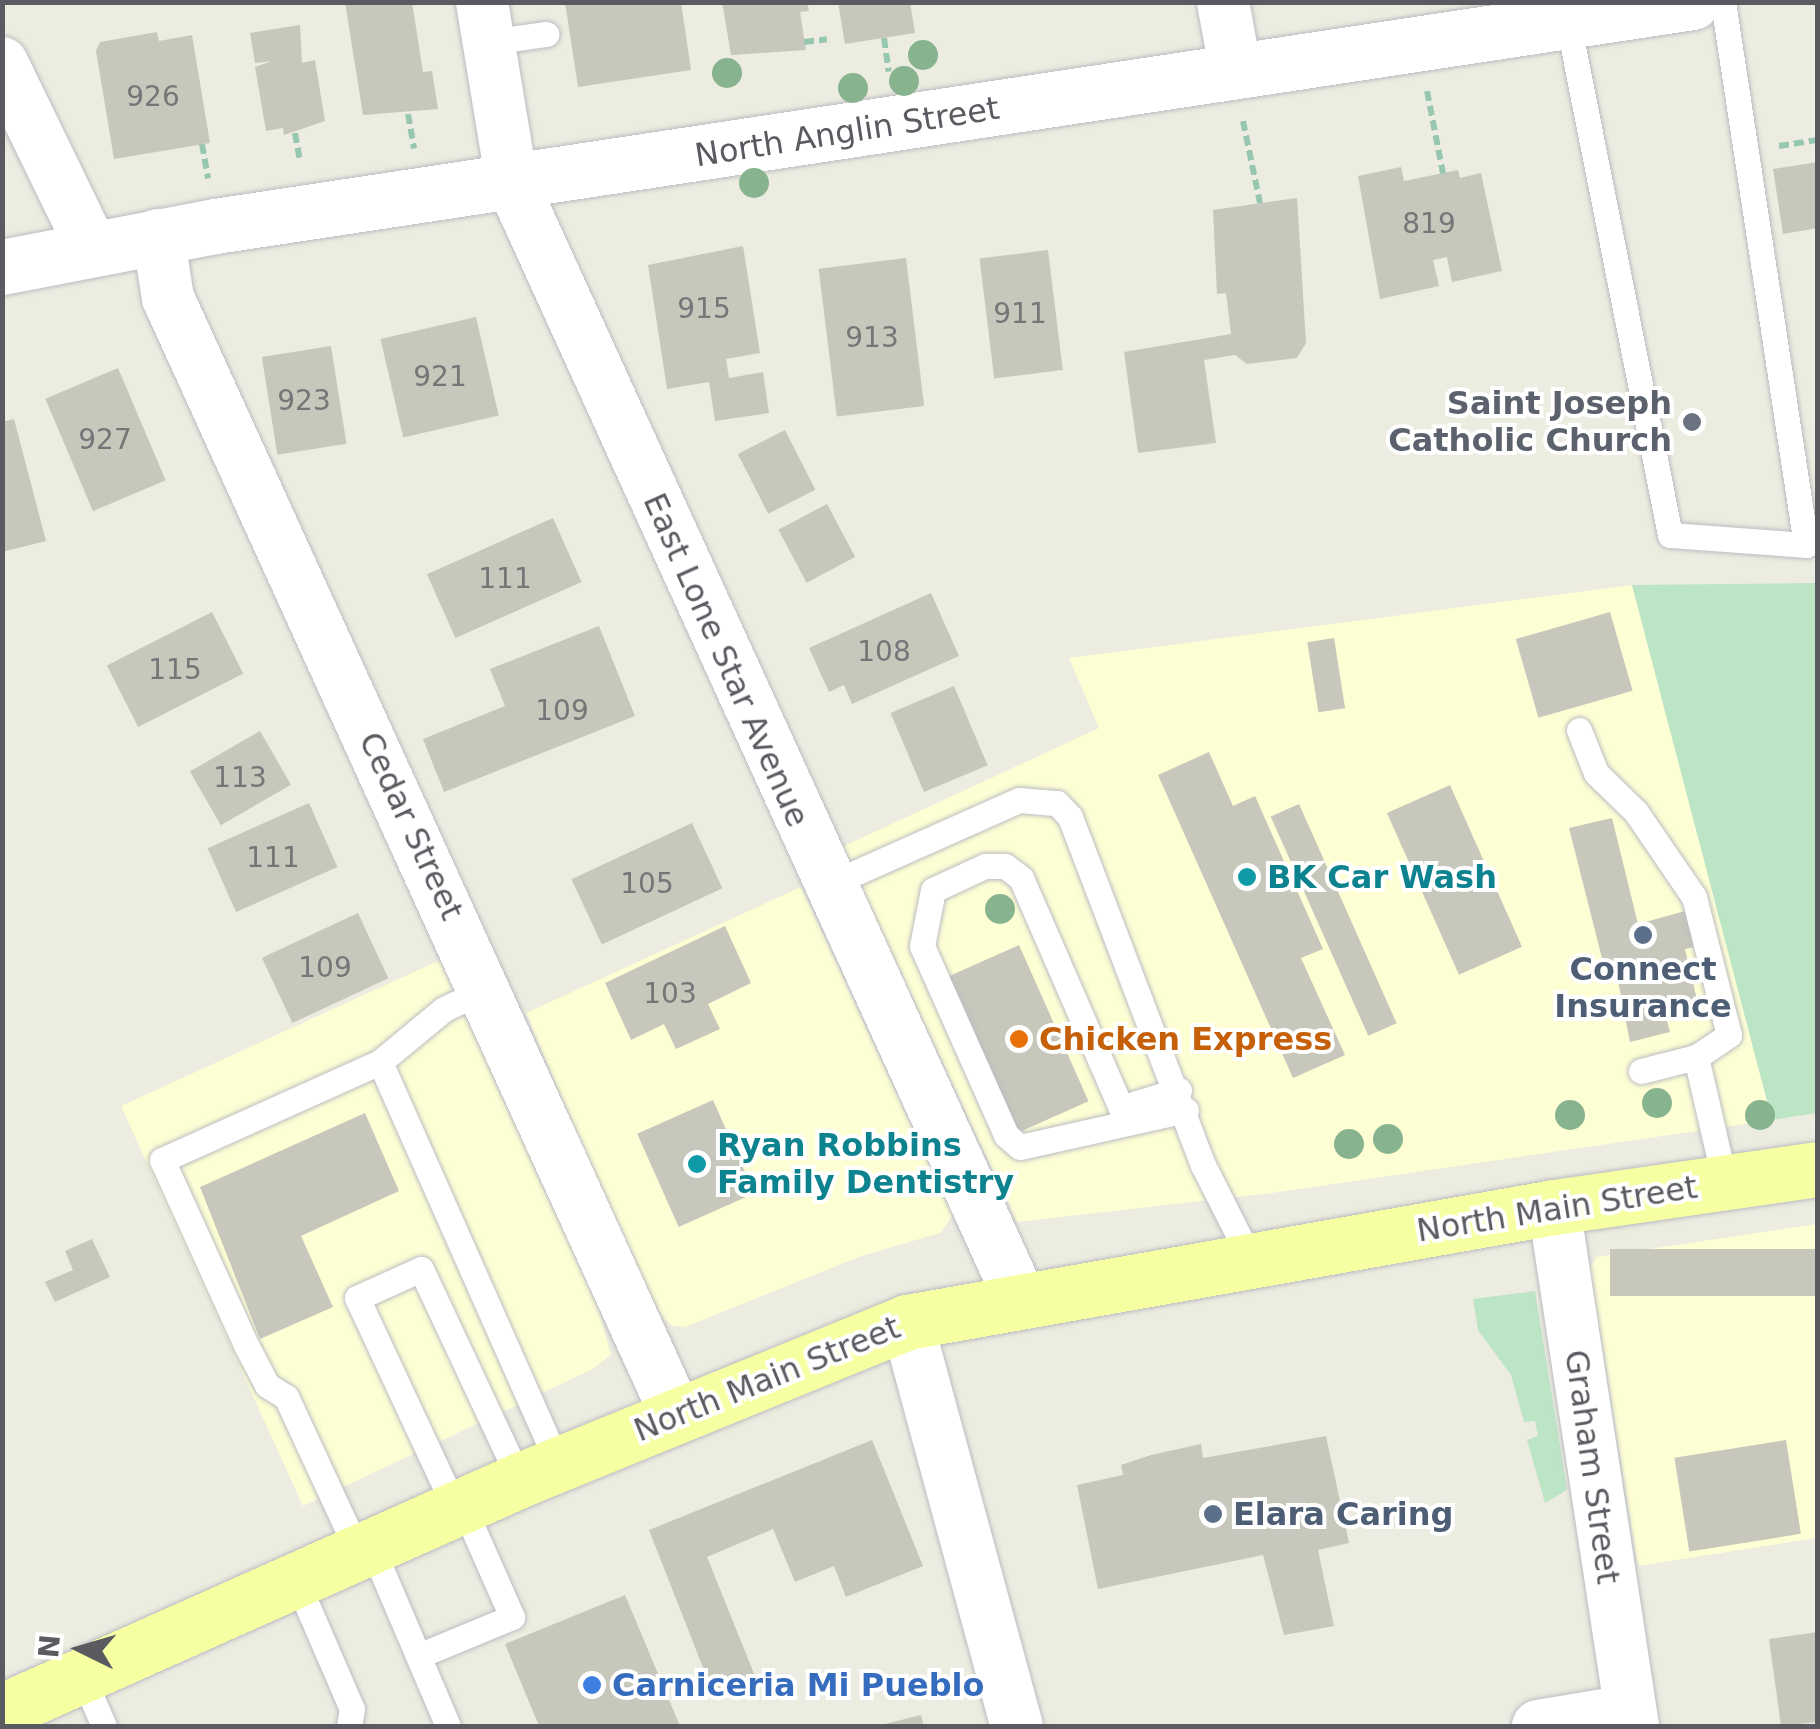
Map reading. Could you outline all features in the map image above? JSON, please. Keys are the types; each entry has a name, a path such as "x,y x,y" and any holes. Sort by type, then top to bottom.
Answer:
{"main road":[{"name":"North Main Street","path":"7,1697 82,1676 539,1472 907,1322 1554,1207 1818,1168"}],"street":[{"path":"1223,2 1239,94"},
{"name":"North Anglin Street","path":"2,267 91,246 512,183 1239,94 1568,22 1692,2"},
{"name":"East Lone Star Avenue","path":"486,22 512,183 828,884 1021,1300"},
{"path":"2,63 91,246"},
{"name":"Cedar Street","path":"158,235 168,298 486,988 676,1414"},
{"name":"Graham Street","path":"1554,1207 1630,1719"},
{"path":"907,1322 1017,1726"},
{"path":"1538,1726 1630,1719"}],"lane":[{"path":"1568,22 1670,535 1806,544 1723,2"},
{"path":"486,22 546,34"},
{"path":"1579,730 1596,773 1636,812 1694,898 1729,1035 1696,1056 1641,1071"},
{"path":"828,884 1018,800 1057,803 1070,817 1182,1100 1202,1165 1251,1260"},
{"path":"985,866 1005,866 1020,878 1122,1108 1182,1100 1020,1147 1006,1135 922,946 932,890 985,866"},
{"path":"448,1726 418,1656 286,1397 267,1386 246,1345 162,1160 380,1062 444,1008 486,988"},
{"path":"1696,1056 1725,1183"},
{"path":"380,1062 539,1472"},
{"path":"418,1656 512,1617 357,1298 421,1269 539,1472"},
{"path":"297,1582 352,1709 349,1726"},
{"path":"82,1676 104,1726"}],"path":[{"path":"804,42 827,39"},
{"path":"1427,88 1443,173"},
{"path":"1239,94 1260,203"},
{"path":"295,133 300,161"}],"shaded area":[{"path":"1817,583 1817,1113 1772,1120 1632,585"},
{"path":"1632,585 1772,1120 1272,1193 1017,1222 842,847 1099,728 1069,658"},
{"path":"801,887 953,1215 940,1233 861,1256 685,1327 672,1326 660,1314 589,1164 526,1013"},
{"path":"440,960 598,1307 611,1355 593,1369 303,1506 121,1106"},
{"path":"1817,1224 1817,1538 1638,1566 1590,1268 1596,1257"},
{"path":"1535,1291 1567,1490 1545,1503 1527,1440 1538,1436 1535,1421 1524,1422 1511,1375 1478,1330 1473,1299"}],"building":[{"path":"345,2 412,2 423,72 432,71 438,109 363,115"},
{"path":"565,2 681,2 691,70 578,87"},
{"path":"722,2 807,2 809,11 800,12 806,50 731,55"},
{"path":"838,2 910,2 915,33 845,44"},
{"path":"300,25 302,63 315,60 325,121 284,135 283,128 266,131 255,67 272,61 255,63 250,33"},
{"path":"157,32 159,41 192,35 210,143 114,159 96,51 100,42"},
{"path":"1818,162 1818,228 1783,234 1773,169"},
{"path":"1401,167 1404,181 1458,170 1460,178 1481,173 1502,271 1452,282 1447,257 1433,260 1439,286 1380,299 1358,176"},
{"path":"1297,198 1306,343 1297,358 1247,364 1235,355 1204,360 1216,443 1138,453 1124,352 1231,334 1226,293 1217,294 1213,210"},
{"path":"743,246 760,353 726,359 729,378 763,372 769,413 715,421 709,382 667,389 648,265"},
{"path":"1048,250 1063,370 994,379 980,258"},
{"path":"906,258 924,406 837,417 819,269"},
{"path":"476,317 499,415 403,437 381,339"},
{"path":"331,346 346,444 277,455 262,357"},
{"path":"118,368 166,480 93,511 45,399"},
{"path":"14,419 46,541 2,552 2,422"},
{"path":"785,430 815,490 768,514 738,454"},
{"path":"827,504 855,557 807,583 778,530"},
{"path":"553,518 581,582 455,638 427,574"},
{"path":"931,593 959,656 852,704 844,685 829,692 809,648"},
{"path":"212,612 243,673 138,727 107,666"},
{"path":"1610,612 1633,691 1538,718 1516,639"},
{"path":"599,626 635,716 444,792 423,739 505,706 490,669"},
{"path":"1334,638 1345,708 1318,712 1307,642"},
{"path":"954,686 988,765 924,792 890,713"},
{"path":"260,731 291,785 221,825 190,772"},
{"name":"BK Car Wash","path":"1209,752 1233,806 1255,796 1323,949 1301,958 1345,1055 1293,1078 1158,775"},
{"path":"1450,785 1522,947 1459,975 1387,813"},
{"path":"309,803 337,867 236,912 208,848"},
{"path":"1299,804 1397,1023 1368,1036 1271,817"},
{"name":"Connect Insurance","path":"1612,818 1638,924 1685,911 1694,947 1685,949 1699,1008 1666,1017 1670,1032 1630,1042 1616,971 1606,974 1569,828"},
{"path":"692,823 722,888 602,944 571,879"},
{"path":"358,913 388,978 292,1023 262,958"},
{"path":"725,926 751,983 708,1004 720,1029 676,1049 664,1024 631,1040 605,983"},
{"name":"Chicken Express","path":"1019,945 1089,1101 1017,1133 948,977"},
{"name":"Ryan Robbins Family Dentistry","path":"713,1100 754,1193 679,1227 637,1134"},
{"path":"365,1113 399,1191 301,1236 333,1307 260,1339 200,1187"},
{"path":"92,1239 110,1277 55,1302 45,1282 73,1270 65,1251"},
{"path":"1610,1249 1818,1249 1818,1296 1610,1296"},
{"name":"Elara Caring","path":"1326,1436 1349,1543 1318,1550 1334,1626 1284,1635 1263,1555 1098,1589 1077,1485 1123,1475 1121,1465 1151,1455 1201,1444 1203,1458"},
{"path":"872,1440 923,1566 846,1597 834,1566 795,1582 773,1529 707,1557 757,1681 715,1698 649,1530"},
{"path":"1786,1440 1801,1534 1689,1552 1674,1458"},
{"name":"Carniceria Mi Pueblo","path":"625,1595 680,1726 539,1726 505,1644"},
{"path":"1818,1632 1818,1722 1781,1726 1769,1639"},
{"path":"921,1715 924,1726 881,1726 881,1725"}],"place":[{"name":"Saint Joseph Catholic Church","path":"1692,422"},
{"name":"BK Car Wash","path":"1247,877"},
{"name":"Connect Insurance","path":"1643,935"},
{"name":"Chicken Express","path":"1019,1039"},
{"name":"Ryan Robbins Family Dentistry","path":"697,1164"},
{"name":"Elara Caring","path":"1213,1514"},
{"name":"Carniceria Mi Pueblo","path":"592,1685"}]}
